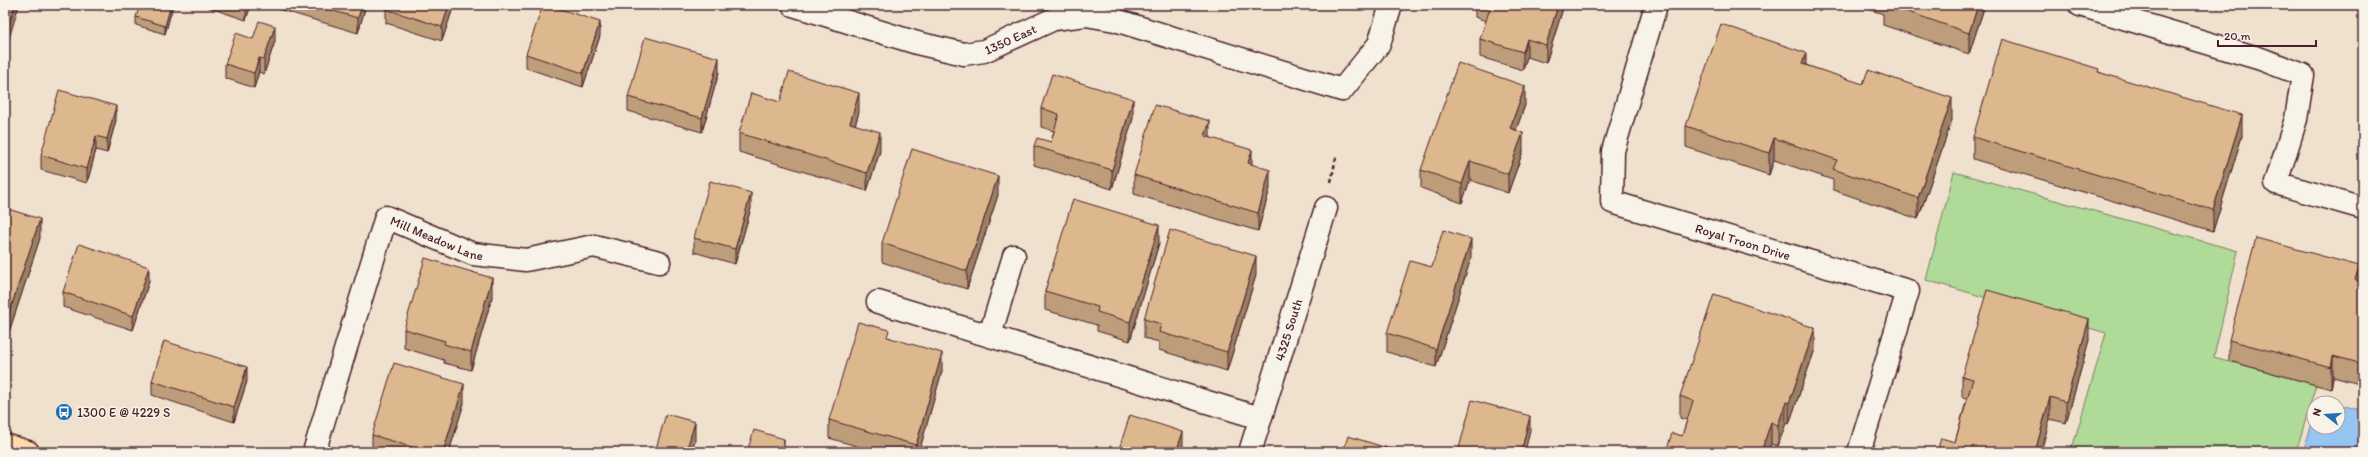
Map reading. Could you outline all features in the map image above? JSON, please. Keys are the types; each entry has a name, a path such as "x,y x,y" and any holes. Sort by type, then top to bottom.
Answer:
{"main road":[{"path":"5,445 28,452"}],"street":[{"name":"1350 East","path":"793,5 917,43 964,54 984,51 1054,19 1086,15 1115,20 1342,90 1379,44 1391,5"},
{"name":"Royal Troon Drive","path":"1656,5 1613,151 1612,202 1908,291 1858,452"},
{"path":"2080,5 2261,59 2303,75 2296,119 2276,183 2363,208"},
{"name":"4325 South","path":"1250,452 1326,208"},
{"name":"Mill Meadow Lane","path":"314,452 386,217 473,254 526,260 594,246 659,262"},
{"path":"990,335 1014,256"},
{"path":"878,302 1260,418"}],"green space":[{"path":"1954,172 2238,251 2214,357 2316,385 2313,395 2306,395 2306,418 2296,452 2071,452 2106,333 1926,280"}],"water":[{"path":"2346,406 2363,411 2363,452 2303,452 2308,435 2346,435"}],"building":[{"path":"5,5 15,5 5,38"},
{"path":"140,5 171,5 165,26 136,17"},
{"path":"312,5 362,5 358,18"},
{"path":"387,5 449,5 442,27 386,9"},
{"path":"543,5 548,5 600,22 583,73 526,54"},
{"path":"1491,5 1558,5 1546,45 1527,39 1523,52 1480,39"},
{"path":"1888,5 1978,5 1969,33"},
{"path":"259,21 275,26 264,59 259,58 254,73 225,64 236,33 253,39"},
{"path":"1721,24 1806,53 1802,64 1863,84 1868,70 1952,98 1918,198 1833,169 1837,160 1774,138 1769,153 1686,126"},
{"path":"645,37 719,58 702,118 628,97"},
{"path":"2002,39 2099,69 2098,72 2242,115 2213,210 1973,137"},
{"path":"1458,63 1525,86 1510,128 1523,133 1508,174 1470,161 1462,184 1421,170"},
{"path":"789,72 859,93 850,123 880,132 867,173 739,133 751,93 780,102"},
{"path":"1052,74 1133,99 1112,170 1034,146 1037,138 1051,142 1059,114 1041,108"},
{"path":"59,90 116,106 107,139 96,136 87,169 41,155"},
{"path":"1155,105 1210,121 1205,136 1252,150 1248,163 1270,170 1258,213 1134,175"},
{"path":"912,149 998,176 967,271 882,243"},
{"path":"710,181 751,193 735,249 694,238"},
{"path":"1073,199 1159,225 1130,322 1097,312 1098,307 1045,291"},
{"path":"5,208 40,219 9,313 5,312"},
{"path":"1170,230 1256,256 1227,352 1159,332 1161,324 1144,319"},
{"path":"1443,230 1471,239 1436,349 1387,333 1410,261 1432,267"},
{"path":"2256,238 2359,266 2355,280 2363,282 2363,364 2333,356 2331,367 2229,340"},
{"path":"79,244 149,267 133,316 63,292"},
{"path":"425,258 492,278 471,352 444,344 445,341 404,329"},
{"path":"1987,290 2089,319 2066,402 2050,397 2035,452 1937,452 1941,438 1955,442 1973,379 1962,376"},
{"path":"1714,294 1815,328 1789,403 1786,402 1778,425 1771,422 1761,452 1666,452 1672,433 1682,436 1693,401 1680,396"},
{"path":"858,322 889,330 887,337 942,353 916,445 829,420"},
{"path":"164,341 247,367 234,407 152,381"},
{"path":"394,363 464,384 443,452 429,452 372,435"},
{"path":"1472,400 1530,416 1521,452 1458,452"},
{"path":"666,414 695,422 688,445 713,452 655,452"},
{"path":"1130,415 1183,432 1176,452 1118,452"},
{"path":"754,430 784,439 781,452 747,452"},
{"path":"1348,436 1400,452 1343,452"}],"place":[{"name":"1300 E @ 4229 S","path":"64,412"}]}
